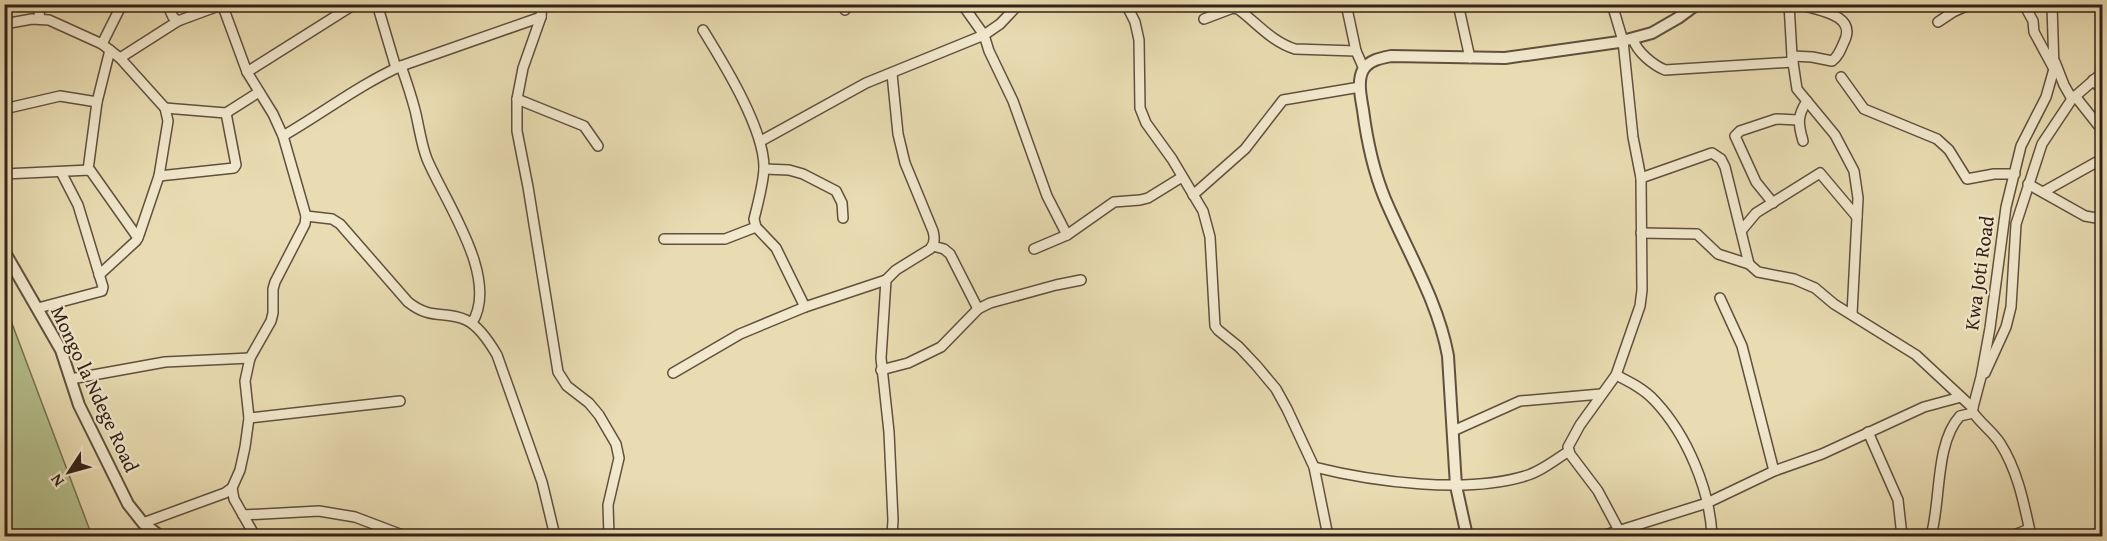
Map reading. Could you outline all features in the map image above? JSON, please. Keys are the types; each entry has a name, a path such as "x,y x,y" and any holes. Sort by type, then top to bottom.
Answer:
{"street":[{"path":"38,4 40,19"},
{"path":"88,170 106,47 122,4"},
{"path":"167,4 173,17 178,21"},
{"path":"247,72 355,4"},
{"path":"377,4 428,161 468,245 479,279 479,309 472,323"},
{"path":"542,4 541,17 523,68 517,99 517,131 542,264 558,372 567,386 589,403 599,415 609,430 618,454 608,505 609,537"},
{"path":"962,4 984,35 1013,101 1047,196 1067,235"},
{"path":"761,141 866,83 984,35 1000,24 1019,4"},
{"path":"1126,4 1135,22 1139,40 1140,108 1143,118 1172,159 1203,212 1210,237 1215,326 1244,352 1276,389 1305,443 1314,467 1328,537"},
{"path":"1346,4 1356,51 1364,69"},
{"path":"1458,4 1470,58"},
{"path":"1612,4 1628,40 1633,137 1641,178 1642,290 1640,306 1616,375 1568,444 1569,451 1598,491 1621,533"},
{"path":"1467,537 1456,486 1445,339 1435,309 1376,174 1366,132 1360,77 1364,69 1378,59 1391,56 1505,58 1628,40 1665,26 1696,4"},
{"path":"1789,4 1792,59 1797,89 1835,135 1847,154 1855,177 1858,198 1852,314"},
{"path":"1628,40 1657,67 1665,70 1812,57 1832,62 1847,35 1846,26 1838,16 1798,4"},
{"path":"1938,22 1971,4"},
{"path":"2026,4 2033,21 2034,32 2064,85 2103,130"},
{"name":"Kwa Joti Road","path":"1973,411 1981,378 2000,263 2006,207 2021,146 2046,97 2054,65 2052,4"},
{"path":"120,58 178,21 221,5 247,72 273,114 283,136 306,216 305,224 273,289 271,321 250,358 245,381 249,418 240,470 232,488 225,493 143,522"},
{"path":"1204,19 1233,8 1286,46 1295,49 1356,51"},
{"path":"283,136 319,116 363,85 399,67 541,17"},
{"path":"4,24 40,19 68,27 106,47 120,58 165,108 168,121 159,176 138,238 99,275"},
{"path":"703,30 722,60 761,141 764,169 754,219 756,227 776,248 804,307"},
{"path":"1981,378 1991,362 2011,307 2016,224 2042,144 2073,97 2103,73"},
{"path":"892,74 898,134 904,163 933,231 933,246"},
{"path":"1841,77 1864,110 1937,139 1949,150 1967,179 1994,174 2015,174"},
{"path":"2093,80 2103,90"},
{"path":"1193,195 1245,149 1283,100 1360,87"},
{"path":"165,108 226,113 259,92"},
{"path":"4,109 60,96 97,102"},
{"path":"517,99 584,126 598,147"},
{"path":"1803,141 1798,120 1807,101"},
{"path":"159,176 234,168 236,165 226,113"},
{"path":"1773,203 1752,174 1735,136 1740,130 1776,118 1798,120"},
{"path":"1641,178 1712,153 1717,155 1725,167 1749,264"},
{"path":"2043,192 2103,159"},
{"path":"764,169 789,170 803,174 836,191 842,203 843,218"},
{"path":"4,174 88,170 96,175 138,238"},
{"path":"38,308 102,291 103,287 78,205 61,172"},
{"path":"1741,231 1756,213 1820,173 1857,217"},
{"path":"1034,249 1067,235 1114,202 1148,198 1182,177"},
{"path":"2028,184 2085,216 2103,219"},
{"path":"306,216 332,219 340,224 408,302 428,314 465,319 472,323 491,346 542,482 555,537"},
{"path":"664,239 725,238 756,227"},
{"path":"1641,233 1697,234 1718,254 1749,264 1762,273 1782,276 1807,284 1834,304 1916,354 1961,398 1996,437 2013,468 2027,514 2030,533 2012,537"},
{"path":"673,373 740,334 804,307 886,280 896,270 933,246 944,249 950,254 978,309"},
{"name":"Mongo la Ndege Road","path":"4,251 61,350 79,405 128,504 160,537"},
{"path":"886,280 881,370 889,432 892,537"},
{"path":"881,370 916,360 941,347 978,309 990,303 1081,280"},
{"path":"1720,298 1742,346 1774,471"},
{"path":"71,379 165,362 250,358"},
{"path":"1616,375 1639,387 1654,399 1683,440 1707,503 1712,537"},
{"path":"1453,431 1520,400 1601,394"},
{"path":"1602,537 1621,533 1707,503 1774,471 1822,454 1924,407 1961,398"},
{"path":"249,418 400,401"},
{"path":"1931,537 1938,510 1940,464 1949,435 1960,416 1973,411"},
{"path":"1868,432 1898,500 1902,537"},
{"path":"1314,467 1350,476 1456,486 1527,476 1569,451"},
{"path":"232,488 234,499 255,537"},
{"path":"243,515 319,511 356,518 403,536"}],"green space":[{"path":"5,305 92,536 5,536"}]}
